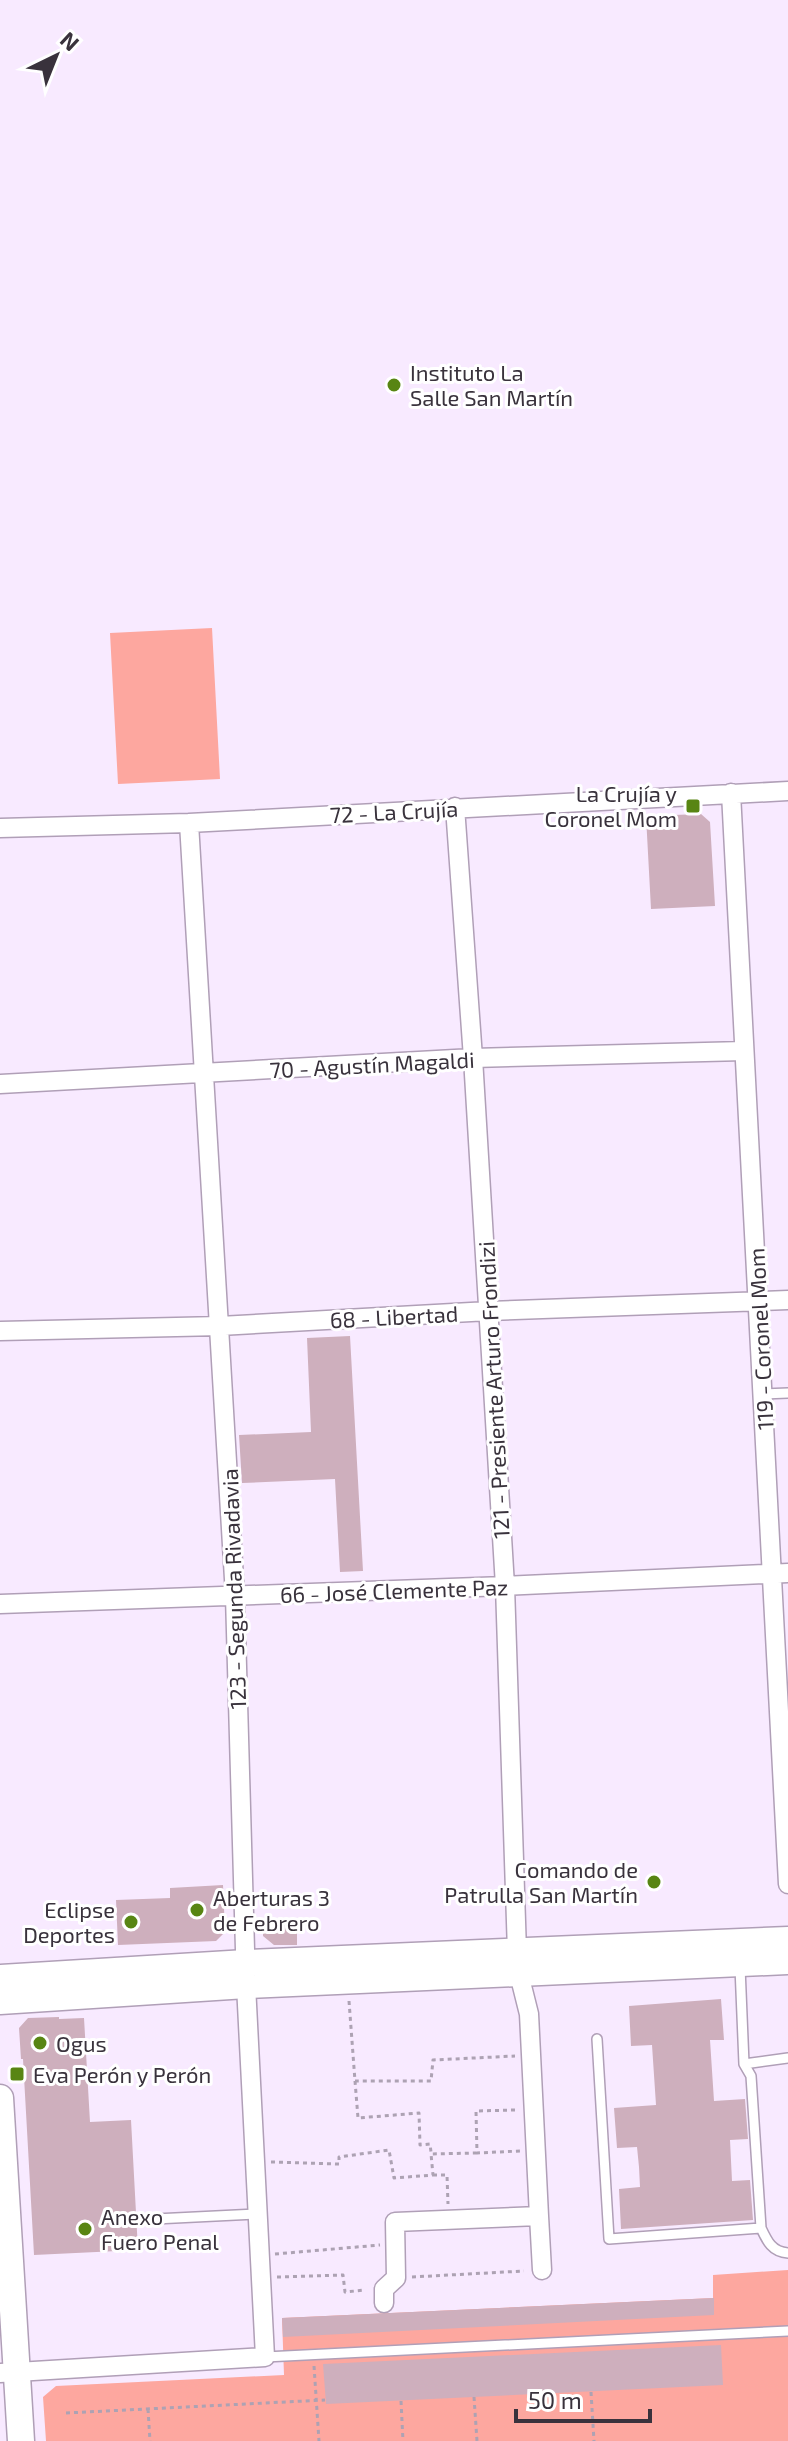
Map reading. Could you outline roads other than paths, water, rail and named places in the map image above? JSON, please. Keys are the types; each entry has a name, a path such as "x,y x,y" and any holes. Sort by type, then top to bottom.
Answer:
{"main road":[{"path":"518,1963 788,1940"},
{"path":"0,1978 246,1974 518,1963 788,1961"},
{"path":"0,2001 246,1974"},
{"path":"0,2098 8,2372 21,2441"}],"street":[{"name":"72 - La Crujía","path":"0,828 189,823 788,791"},
{"name":"119 - Coronel Mom","path":"731,793 763,1394 780,1574 788,1884"},
{"name":"121 - Presiente Arturo Frondizi","path":"455,807 505,1586 518,1963 529,2014 542,2270"},
{"name":"123 - Segunda Rivadavia","path":"189,823 235,1596 246,1974 265,2357"},
{"name":"70 - Agustín Magaldi","path":"0,1084 473,1058 744,1051"},
{"name":"68 - Libertad","path":"0,1331 220,1326 489,1311 788,1300"},
{"name":"66 - José Clemente Paz","path":"0,1604 780,1574"},
{"path":"388,2290 395,2222 539,2216"},
{"path":"8,2372 265,2357"}],"lane":[{"path":"763,1394 788,1393"},
{"path":"739,1963 744,2064 751,2076 761,2228 769,2244 779,2252 788,2253"},
{"path":"597,2039 609,2239 761,2228"},
{"path":"744,2064 788,2058"},
{"path":"155,2219 258,2214"},
{"path":"265,2357 788,2331"}],"place":[{"name":"Instituto La Salle San Martín","path":"394,385"},
{"name":"La Crujía y Coronel Mom","path":"693,806"},
{"name":"Comando de Patrulla San Martín","path":"654,1882"},
{"name":"Aberturas 3 de Febrero","path":"197,1910"},
{"name":"Eclipse Deportes","path":"131,1922"},
{"name":"Ogus","path":"40,2043"},
{"name":"Eva Perón y Perón","path":"17,2074"},
{"name":"Anexo Fuero Penal","path":"85,2229"}]}
